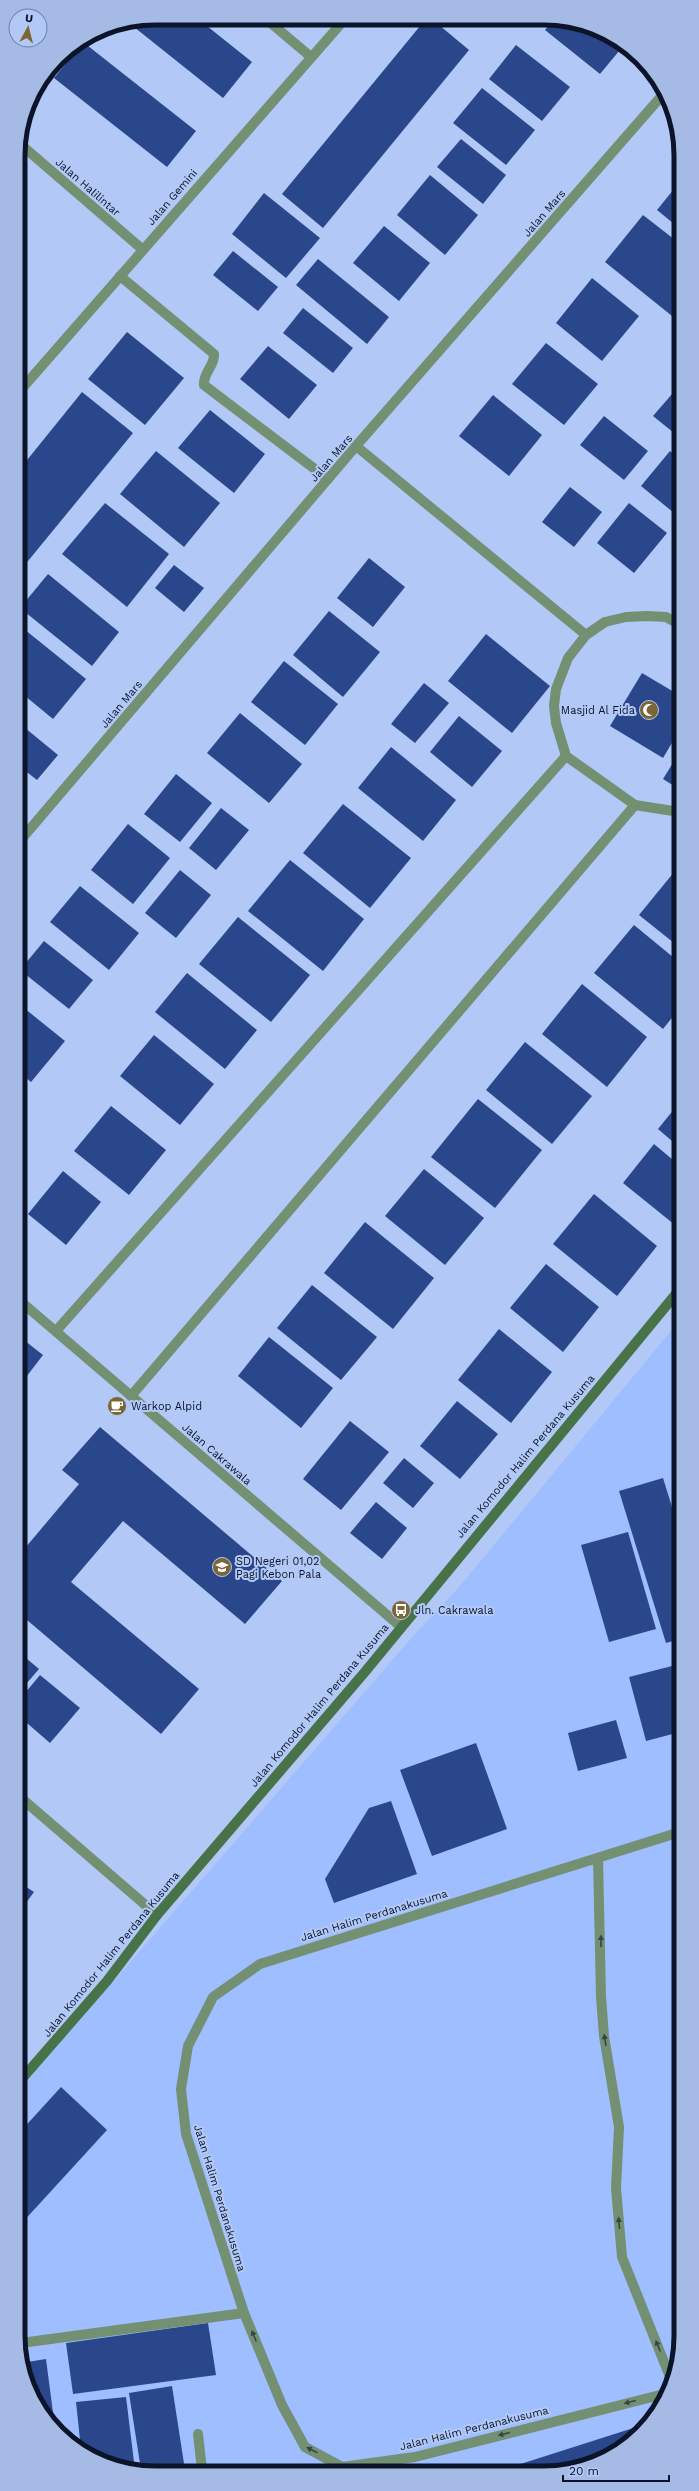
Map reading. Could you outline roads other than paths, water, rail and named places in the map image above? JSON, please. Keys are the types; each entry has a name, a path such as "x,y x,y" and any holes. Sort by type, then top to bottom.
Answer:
{"street":[{"path":"273,25 311,57"},
{"name":"Jalan Gemini","path":"25,384 340,25"},
{"name":"Jalan Mars","path":"25,835 356,446 660,97"},
{"name":"Jalan Halilintar","path":"25,148 142,250"},
{"path":"120,276 214,354 215,360 204,376 204,385 328,480"},
{"path":"356,446 586,635"},
{"path":"674,622 666,618 626,617 605,622 586,635 568,658 556,689 554,706 556,723 566,756 635,805 674,812"},
{"path":"56,1331 566,756"},
{"path":"131,1396 635,805"},
{"name":"Jalan Komodor Halim Perdana Kusuma","path":"25,2075 107,1981 157,1914 349,1690 400,1626 674,1296"},
{"name":"Jalan Cakrawala","path":"25,1304 400,1626"},
{"path":"25,1801 157,1914"},
{"name":"Jalan Halim Perdanakusuma","path":"340,2466 305,2447 282,2405 244,2314 186,2134 181,2089 188,2046 213,1997 260,1964 674,1834"},
{"path":"598,1858 601,1997 604,2036 619,2127 616,2188 622,2257 669,2374"},
{"path":"25,2342 244,2314"},
{"name":"Jalan Halim Perdanakusuma","path":"349,2466 415,2457 661,2394"},
{"path":"198,2434 202,2466"}],"place":[{"name":"Masjid Al Fida","path":"649,710"},
{"name":"Warkop Alpid","path":"117,1406"},
{"name":"SD Negeri 01,02 Pagi Kebon Pala","path":"222,1567"},
{"name":"Jln. Cakrawala","path":"401,1610"}]}
